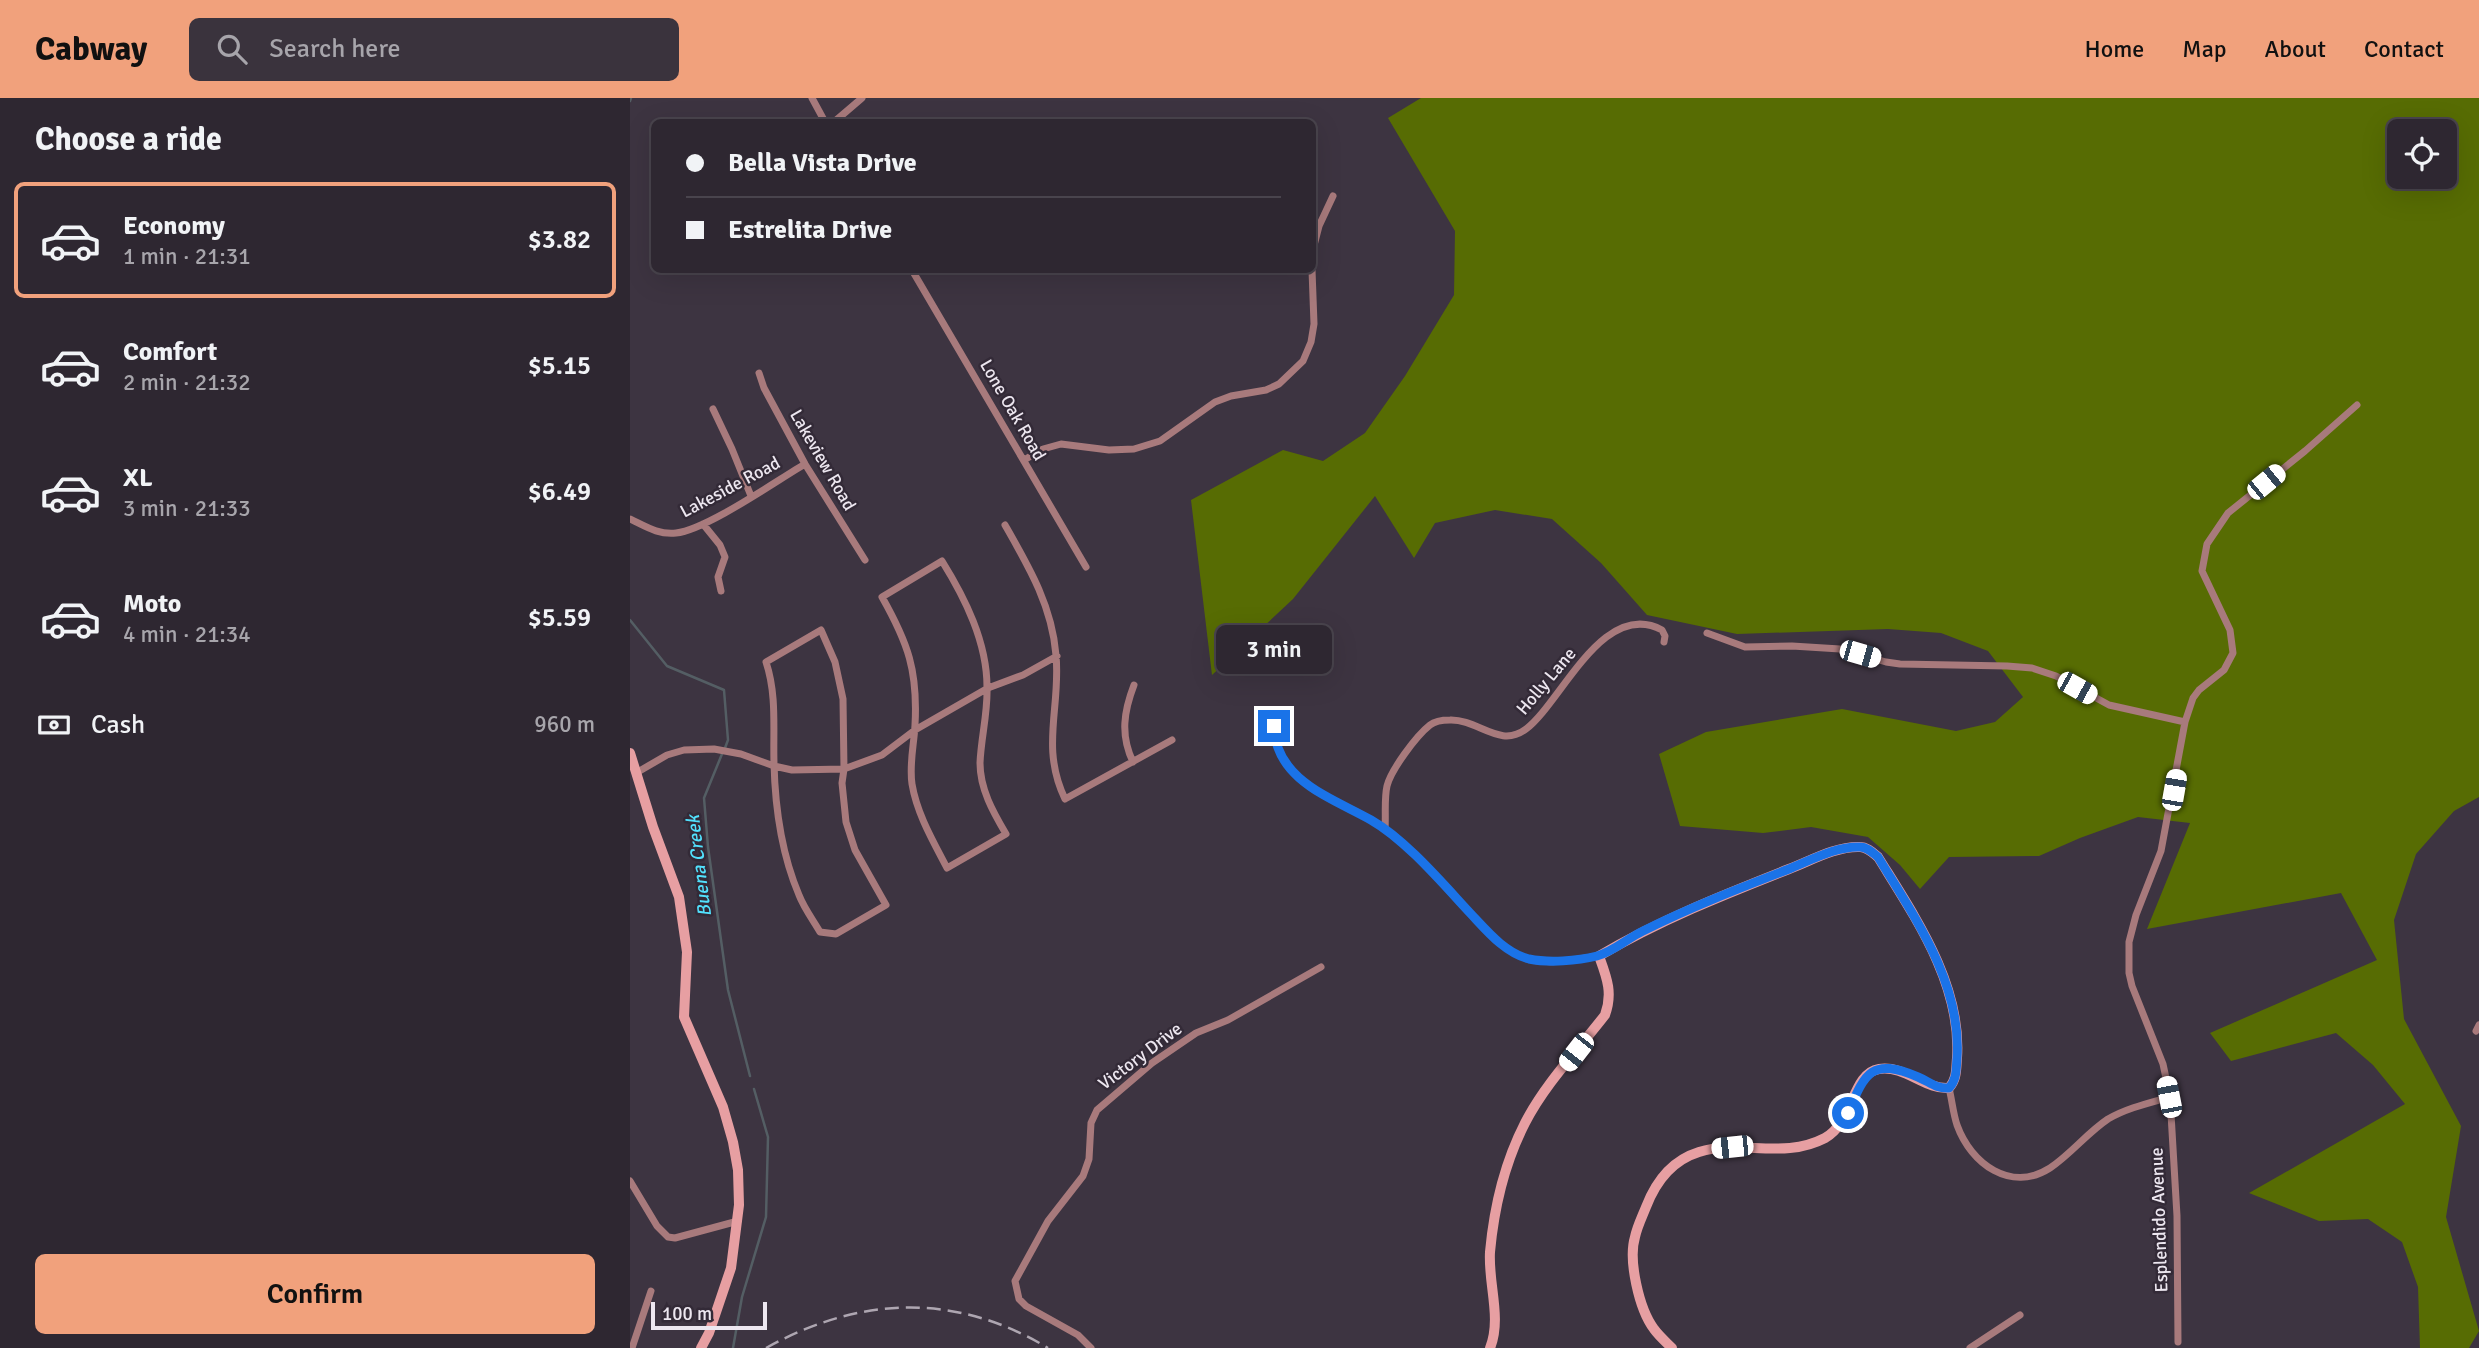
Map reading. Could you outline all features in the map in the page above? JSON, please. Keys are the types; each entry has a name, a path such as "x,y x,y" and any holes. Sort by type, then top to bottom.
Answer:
{"street":[{"path":"812,98 823,119"},
{"path":"838,119 862,98"},
{"path":"1316,238 1333,197"},
{"name":"Lone Oak Road","path":"914,273 1086,567"},
{"path":"1024,460 1043,449 1061,444 1109,450 1133,449 1160,441 1215,402 1231,396 1266,390 1279,384 1303,361 1311,342 1314,324 1312,273"},
{"name":"Lakeview Road","path":"759,373 764,388 805,464 865,560"},
{"name":"Esplendido Avenue","path":"2178,1342 2179,1259 2169,1097 2163,1064 2132,985 2128,955 2134,922 2161,851 2185,722 2193,698 2224,670 2233,653 2230,630 2203,570 2207,544 2228,513 2357,405"},
{"path":"713,409 733,449 751,496"},
{"name":"Lakeside Road","path":"630,519 657,532 678,533 704,524 805,464"},
{"path":"704,524 720,545 725,557 718,577 721,591"},
{"path":"1005,525 1035,579 1051,618 1057,656 1052,758 1065,799 1172,740"},
{"path":"942,561 962,593 984,656 988,688 980,766 989,805 1006,834 947,868 926,829 915,799 911,761 915,730 916,697 911,657 901,630 883,597 942,561"},
{"name":"Holly Lane","path":"1385,829 1387,786 1391,775 1431,724 1458,720 1474,724 1498,736 1516,734 1536,720 1588,654 1605,639 1622,629 1649,625 1662,630 1664,642"},
{"path":"821,630 839,675 843,699 842,783 846,821 855,850 886,905 831,934 820,932 800,898 789,867 774,766 774,694 765,662 821,630"},
{"path":"1707,633 1745,647 1840,649 1900,664 2032,668 2056,676 2109,705 2185,722"},
{"path":"636,773 667,755 684,750 718,750 774,766 802,770 844,769 882,755 915,730 988,688 1023,675 1057,656"},
{"path":"1133,762 1124,723 1126,706 1134,685"},
{"path":"1274,726 1274,740 1293,772 1328,800 1385,829 1425,866 1500,944 1527,958 1553,961 1599,956 1640,932 1701,904 1830,853 1860,847 1878,857 1935,954 1953,1011 1958,1047 1956,1081 1949,1088 1939,1089 1917,1077 1893,1069 1877,1069 1861,1081 1845,1119 1829,1136 1790,1148 1710,1149 1677,1162 1661,1177 1648,1201 1634,1238 1633,1259 1647,1318 1672,1348"},
{"path":"630,754 680,897 687,951 684,1017 714,1084 733,1142 738,1170 738,1221 731,1268 709,1333 701,1348"},
{"path":"1490,1348 1496,1330 1489,1266 1499,1193 1525,1123 1546,1090 1605,1015 1609,1002 1609,985 1599,956"},
{"name":"Victory Drive","path":"1091,1348 1078,1335 1026,1306 1019,1299 1015,1281 1048,1221 1083,1176 1089,1159 1091,1123 1097,1110 1152,1063 1196,1033 1228,1020 1321,967"},
{"path":"1949,1088 1957,1124 1974,1155 1984,1166 2003,1176 2024,1177 2049,1168 2109,1119 2169,1097"},
{"path":"630,1181 657,1226 668,1237 675,1238 738,1221"},
{"path":"632,1348 651,1291"},
{"path":"1970,1348 2020,1315"}],"green space":[{"path":"1421,98 2479,98 2479,797 2454,811 2416,854 2394,920 2404,1019 2461,1126 2446,1217 2479,1331 2469,1348 2420,1348 2418,1287 2402,1242 2368,1219 2319,1221 2249,1193 2405,1104 2373,1065 2336,1033 2231,1061 2210,1033 2377,960 2341,893 2147,929 2190,823 2138,817 2039,856 1949,857 1920,889 1900,865 1868,837 1811,827 1763,833 1680,826 1659,754 1706,732 1842,709 1956,731 1995,722 2023,697 1988,651 1941,633 1888,629 1737,634 1647,615 1601,563 1552,519 1495,510 1435,523 1414,558 1375,496 1293,599 1212,675 1191,500 1283,450 1323,461 1365,433 1405,376 1454,295 1455,231 1388,118"}],"waterway":[{"name":"Buena Creek","path":"630,620 667,666 724,690 728,740 725,748"},
{"name":"Buena Creek","path":"722,754 704,798 708,847 728,990 750,1076"},
{"name":"Buena Creek","path":"733,1348 742,1297 766,1217 768,1137 754,1089"}],"railway":[{"path":"766,1348 837,1318 872,1310 907,1308 943,1310 978,1317 1013,1330 1048,1348"}],"route":[{"path":"1274,726 1274,740 1293,772 1328,800 1385,829 1425,866 1500,944 1527,958 1553,961 1599,956 1640,932 1701,904 1830,853 1860,847 1867,849 1878,857 1935,954 1953,1011 1958,1047 1956,1081 1949,1088 1939,1089 1917,1077 1893,1069 1877,1069 1861,1081 1848,1113"}]}
